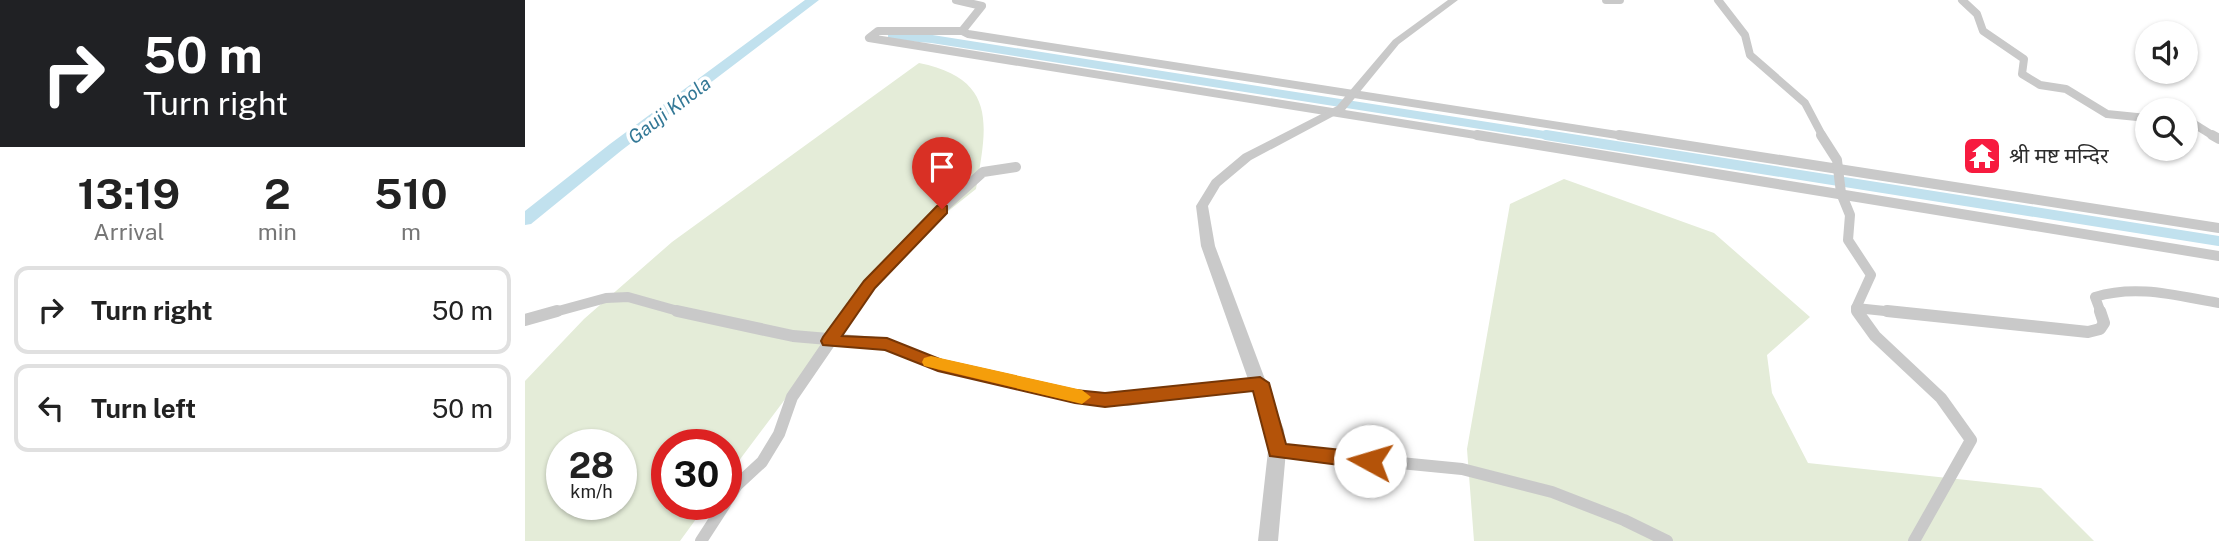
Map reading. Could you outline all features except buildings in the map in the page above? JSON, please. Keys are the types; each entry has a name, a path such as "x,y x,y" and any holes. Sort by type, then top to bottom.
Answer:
{"street":[{"path":"956,0 982,8 962,31"},
{"path":"1268,541 1277,451 1275,430 1260,383 1207,246 1202,206 1216,183 1247,157 1339,110 1396,42 1454,0"},
{"path":"1606,0 1620,0"},
{"path":"1718,0 1745,35 1750,55 1805,103 1811,118 1833,152 1841,191 1850,215 1845,225 1847,244 1871,275 1856,307 1862,324 1920,376 1962,423 1971,440 1914,541"},
{"path":"1962,0 1977,15 1983,31 2024,58 2022,74 2027,80 2066,89 2107,114 2135,117"},
{"path":"2219,228 1352,95 962,31 878,31 869,38 1841,191 2219,256"},
{"path":"2198,126 2219,139"},
{"path":"742,480 761,462 779,434 792,397 870,284 921,228 983,172 1016,167"},
{"path":"1856,307 2088,332 2099,329 2104,323 2095,297 2107,292 2132,290 2219,303"},
{"path":"525,320 607,298 628,297 662,308 830,341 887,344 938,365 1075,396 1105,400 1260,383"},
{"path":"1277,451 1462,470 1552,492 1624,520 1667,541"},
{"path":"701,541 715,520"}],"green space":[{"path":"919,63 945,70 963,81 975,93 984,126 976,189 893,255 742,457 742,429 651,429 651,520 695,520 680,541 525,541 525,381 584,319 672,242"},
{"path":"1564,179 1714,233 1810,317 1767,355 1772,393 1808,463 2041,488 2094,541 1474,541 1467,449 1510,204"}],"waterway":[{"name":"Gauji Khola","path":"525,220 616,147 813,0"},
{"path":"892,36 932,39 1557,137"},
{"path":"1546,135 2219,241"}],"slow traffic":[{"path":"931,362 1082,397"}],"place":[{"name":"श्री मष्ट मन्दिर","path":"1982,156"}],"route":[{"path":"942,209 870,284 830,341 887,344 938,365 1075,396 1105,400 1127,400 1260,383 1275,430 1277,451 1370,461"}]}
